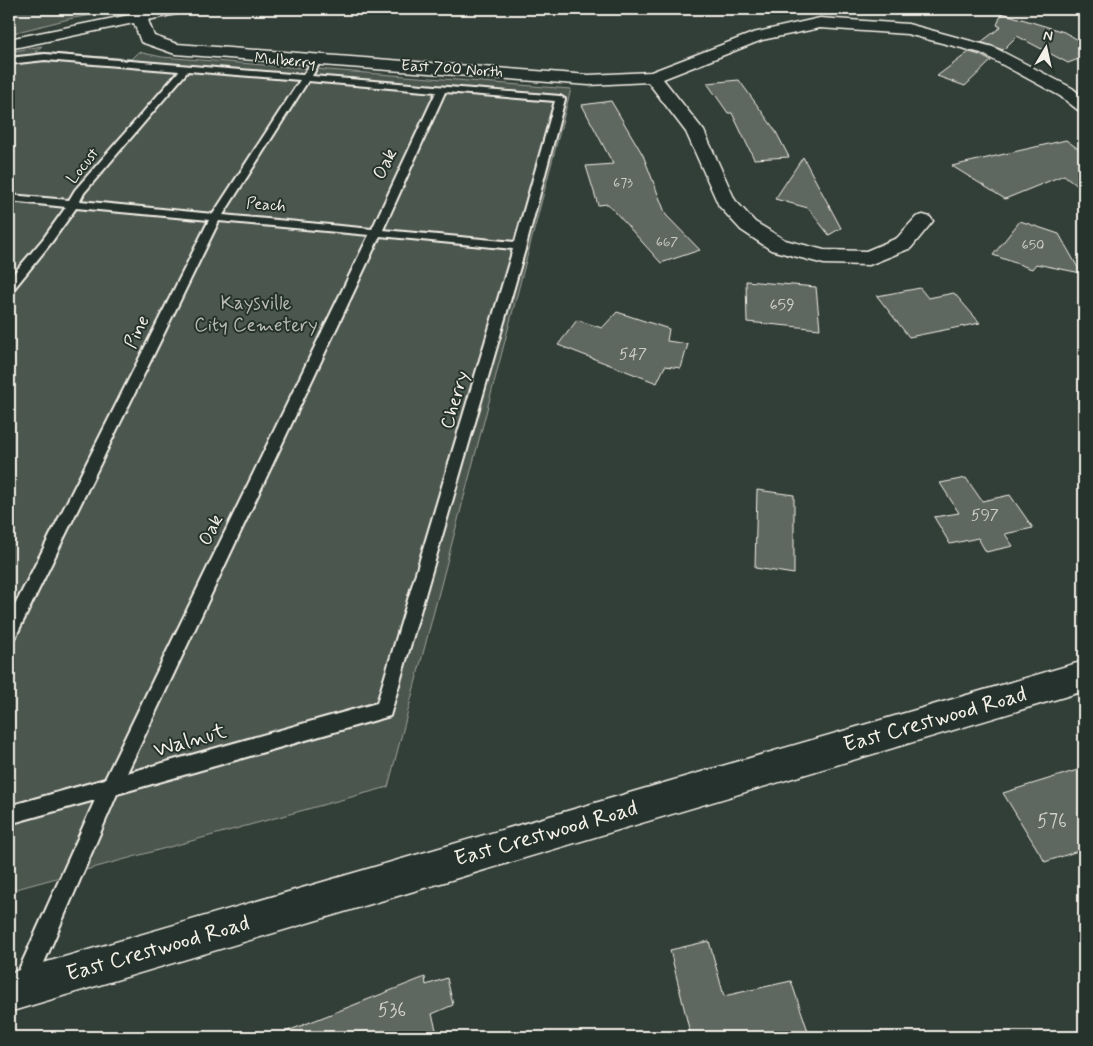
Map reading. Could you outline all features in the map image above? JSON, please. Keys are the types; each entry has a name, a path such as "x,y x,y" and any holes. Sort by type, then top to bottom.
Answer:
{"street":[{"path":"9,44 180,9"},
{"name":"East 700 North","path":"140,17 147,39 174,49 589,80 653,77 758,36 820,23 908,29 987,50 1066,92 1084,106"},
{"path":"653,77 695,131 726,202 748,226 778,245 824,257 868,258 904,243 923,221"},
{"name":"East Crestwood Road","path":"15,991 1084,676"}],"lane":[{"name":"Mulberry","path":"13,61 45,57 560,99"},
{"name":"Pine","path":"9,633 216,217 318,59"},
{"path":"9,69 13,61"},
{"name":"Locust","path":"9,287 74,204 79,192 186,68"},
{"name":"Oak","path":"15,991 376,232 441,90"},
{"name":"Cherry","path":"384,710 520,246 560,99"},
{"name":"Peach","path":"9,198 520,246"},
{"name":"Walnut","path":"9,815 384,710"}],"green space":[{"path":"9,9 132,9 73,18 9,34"},
{"name":"Kaysville City Cemetery","path":"42,46 35,52 131,59 138,52 162,57 571,89 388,787 9,891 9,52"}],"building":[{"path":"1002,13 1064,32 1084,43 1084,57 1068,63 1017,36 1003,50 981,42 1001,27 997,25"},
{"path":"969,52 991,61 965,86 937,76"},
{"path":"739,80 775,130 789,157 754,159 732,113 728,113 707,83"},
{"path":"611,101 643,155 666,215 700,250 661,263 608,204 598,205 586,166 613,164 582,105"},
{"path":"1066,140 1084,153 1084,191 1064,175 1005,199 952,166"},
{"path":"803,157 841,228 829,235 808,208 775,199"},
{"path":"1020,221 1059,234 1081,273 1036,264 1032,269 993,255"},
{"path":"746,281 816,287 820,329 747,322"},
{"path":"920,288 928,298 954,293 980,323 909,337 877,296"},
{"path":"617,312 669,329 667,341 688,344 681,368 665,366 657,383 558,345 577,320 602,328"},
{"path":"966,478 982,501 1010,495 1033,528 1005,534 1013,546 986,552 978,538 950,544 934,517 959,513 940,483"},
{"path":"757,490 794,495 794,574 755,568"},
{"path":"1084,768 1084,849 1045,862 1003,793"},
{"path":"709,941 724,996 791,981 810,1037 691,1037 670,950"},
{"path":"425,977 426,985 447,978 453,1005 432,1014 438,1037 275,1036"}]}
